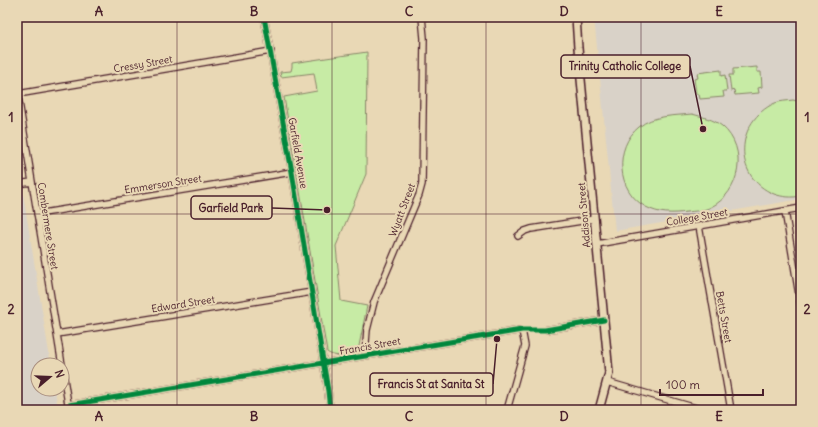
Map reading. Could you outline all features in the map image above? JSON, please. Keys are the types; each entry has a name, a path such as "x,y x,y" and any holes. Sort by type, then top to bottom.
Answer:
{"street":[{"name":"Garfield Avenue","path":"264,17 292,172 330,410"},
{"name":"Wyatt Street","path":"365,355 367,330 374,302 419,195 422,184 424,38 422,17"},
{"name":"Addison Street","path":"576,17 609,373 599,410"},
{"name":"Cressy Street","path":"17,92 271,51"},
{"name":"Combermere Street","path":"17,92 61,357"},
{"name":"Emmerson Street","path":"38,214 292,172"},
{"path":"17,184 32,182"},
{"name":"College Street","path":"597,244 801,208"},
{"path":"785,211 801,307"},
{"path":"518,236 525,231 532,229 594,219"},
{"name":"Betts Street","path":"699,226 731,410"},
{"name":"Edward Street","path":"57,334 312,292"},
{"name":"Francis Street","path":"69,408 365,355 522,330 545,330 604,320"},
{"path":"507,410 525,346 522,330"},
{"path":"607,382 703,410"},
{"name":"Combermere Street","path":"67,397 69,408"}],"shaded area":[{"path":"594,17 801,17 801,199 615,231"},
{"path":"23,194 50,357 30,357 30,397 56,397 58,410 17,410 17,195"}],"green space":[{"path":"367,52 366,174 336,246 341,301 367,306 359,346 349,354 339,356 327,352 284,97 317,91 314,73 281,77 280,72 291,71 292,63"},
{"path":"757,67 757,72 761,72 762,87 758,88 759,93 735,95 734,90 731,91 729,75 733,75 733,69"},
{"path":"721,70 721,76 725,75 727,91 723,91 724,97 700,99 699,94 696,94 694,79 698,78 697,73"},
{"path":"793,100 801,102 801,196 791,197 774,194 760,186 751,175 745,162 744,149 746,135 752,122 762,111 775,103"},
{"path":"692,114 708,118 722,126 736,146 738,170 729,192 711,207 699,211 671,213 661,212 646,207 636,200 629,191 624,180 622,157 625,146 639,127 651,120"}],"cycle path":[{"path":"264,17 292,172 330,410"},
{"path":"69,405 522,330 545,330 604,320"}],"place":[{"name":"Trinity Catholic College","path":"703,129"},
{"name":"Garfield Park","path":"327,210"},
{"name":"Francis St at Sanita St","path":"497,339"}]}
